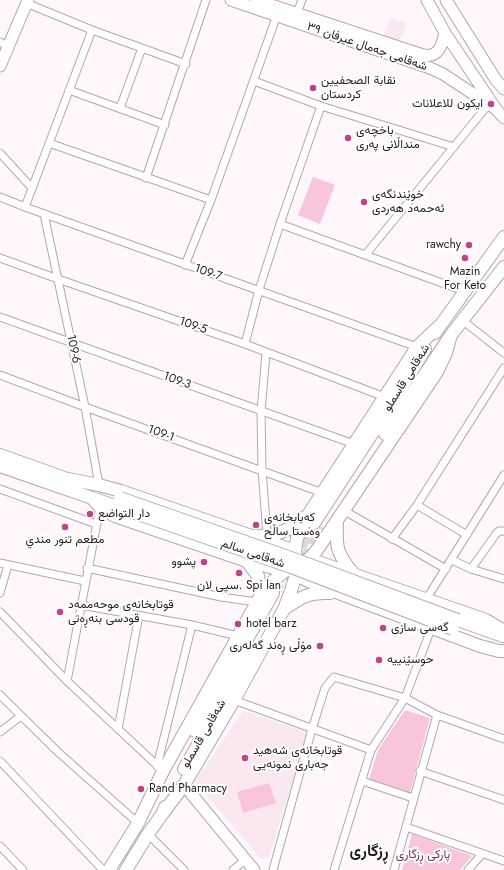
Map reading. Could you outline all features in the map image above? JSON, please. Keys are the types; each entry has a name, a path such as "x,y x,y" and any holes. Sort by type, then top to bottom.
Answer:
{"main road":[{"name":"شەقامی جەمال عیرفان ٣٩","path":"231,0 430,68 443,74 492,107"},
{"name":"شەقامی جەمال عیرفان ٣٩","path":"256,0 423,55 432,55 437,52 442,46 445,34"},
{"path":"427,0 445,34 492,107 504,118"},
{"path":"446,0 496,80 504,89"},
{"path":"0,66 4,44 27,2"},
{"path":"430,68 433,61 432,55"},
{"name":"شەقامی قاسملو","path":"315,522 438,327 504,237"},
{"name":"شەقامی قاسملو","path":"315,522 462,320 504,267"},
{"path":"163,813 184,785 234,700 280,595 293,571 297,538 315,522 323,493 385,398 416,347 438,327"},
{"path":"280,595 293,571 309,559 317,550 437,372 446,354 451,335"},
{"name":"شەقامی سالم","path":"0,455 63,478 119,502 297,569 456,624 504,636"},
{"name":"شەقامی سالم","path":"0,466 96,502 119,502"},
{"path":"63,478 121,491 248,535 271,540 295,552"},
{"path":"96,502 115,516 247,561 267,567 293,571 314,584 431,629 480,646 499,651 504,650"},
{"path":"340,515 336,540 338,553 354,574"},
{"path":"271,540 289,529 315,522"},
{"path":"297,538 306,549 317,550"},
{"path":"267,567 274,564 278,557 278,551 271,540"},
{"path":"309,559 427,598 486,620 504,631"},
{"path":"109,870 138,823 148,802 160,769 259,598 258,576 247,561"},
{"path":"314,584 310,578 310,570 316,564 321,563"},
{"path":"259,598 280,595 300,598 310,594 321,593 344,595"},
{"name":"شەقامی قاسملو","path":"148,802 165,781 280,595"},
{"name":"شەقامی قاسملو","path":"126,870 163,813 179,778 280,595"},
{"name":"شەقامی سالم","path":"456,624 504,647"},
{"path":"184,785 254,870"}],"street":[{"path":"146,178 186,64 206,0"},
{"path":"297,13 302,0"},
{"path":"27,2 92,30 186,64"},
{"path":"185,265 211,200 277,15"},
{"path":"25,207 92,30"},
{"path":"120,108 142,48"},
{"path":"254,81 322,106 454,147"},
{"path":"69,90 165,125"},
{"path":"245,344 259,290 280,224 322,106"},
{"path":"366,254 454,147 492,107"},
{"path":"49,143 211,200"},
{"path":"0,153 32,188"},
{"name":"109-7","path":"0,197 185,265 416,347"},
{"name":"109-6","path":"44,214 85,407 99,485"},
{"path":"280,224 366,254 464,291"},
{"name":"109-5","path":"0,258 245,344 385,398"},
{"name":"109-3","path":"0,318 354,444"},
{"path":"462,320 504,353"},
{"path":"266,353 261,412 262,470 271,540"},
{"path":"392,539 417,506 504,368"},
{"name":"109-1","path":"0,375 323,493"},
{"path":"427,598 502,483 504,475"},
{"path":"0,489 96,524"},
{"path":"67,682 96,524 96,502"},
{"path":"417,506 467,535"},
{"path":"340,515 392,539 446,569"},
{"path":"471,570 496,534 499,531 504,531"},
{"path":"452,560 471,570 504,579"},
{"path":"0,563 85,581"},
{"path":"0,593 8,565"},
{"path":"87,568 221,597 259,598"},
{"path":"81,605 192,625 238,636"},
{"path":"0,612 67,682 160,769"},
{"path":"118,729 139,615"},
{"path":"160,769 192,625"},
{"path":"334,870 371,750 405,698 431,629"},
{"path":"274,870 312,729 325,688 334,677 405,698 437,715 504,739"},
{"path":"0,695 58,752 138,823"},
{"path":"234,700 371,750"},
{"path":"394,870 420,771 437,715"},
{"path":"0,732 21,716"},
{"path":"0,761 104,870"},
{"path":"420,771 504,800"},
{"path":"362,781 413,798"},
{"path":"406,827 504,861"},
{"path":"148,834 184,870"},
{"path":"0,846 23,870"},
{"path":"468,870 482,854"},
{"path":"233,870 245,860"}],"shaded area":[{"path":"391,18 407,23 400,42 383,36"},
{"path":"243,711 306,731 308,733 269,857 261,859 195,782"}],"green space":[{"path":"313,177 335,185 320,224 298,215"},
{"path":"405,710 430,718 410,793 369,779 378,750"},
{"path":"269,783 276,803 243,813 237,792"},
{"name":"پارکی ڕزگاری","path":"412,834 472,856 460,870 402,870"}],"tunnel":[{"path":"273,593 314,523"},
{"path":"304,561 323,528"}],"place":[{"name":"نقابة الصحفیین کردستان","path":"313,88"},
{"name":"ايكون للاعلانات","path":"491,104"},
{"name":"باخچەی منداڵانی پەری","path":"348,138"},
{"name":"خوێندنگەی ئەحمەد هەردی","path":"364,202"},
{"name":"rawchy","path":"469,245"},
{"name":"Mazin For Keto","path":"465,258"},
{"name":"دار التواضع","path":"90,514"},
{"name":"کەبابخانەی وەستا ساڵح","path":"256,525"},
{"name":"مطعم تنور مندي","path":"65,527"},
{"name":"پشوو","path":"204,562"},
{"name":"سپی لان. Spi lan","path":"239,573"},
{"name":"قوتابخانەی موحەممەد قودسی بنەڕەتی","path":"60,612"},
{"name":"hotel barz","path":"238,624"},
{"name":"گەسی سازی","path":"383,628"},
{"name":"مۆڵی ڕەند گەلەری","path":"320,646"},
{"name":"حوسێنییە","path":"379,660"},
{"name":"قوتابخانەی شەهید جەباری نمونەیی","path":"245,758"},
{"name":"Rand Pharmacy","path":"141,789"}],"district":[{"name":"ڕزگاری","path":"369,852"}]}
